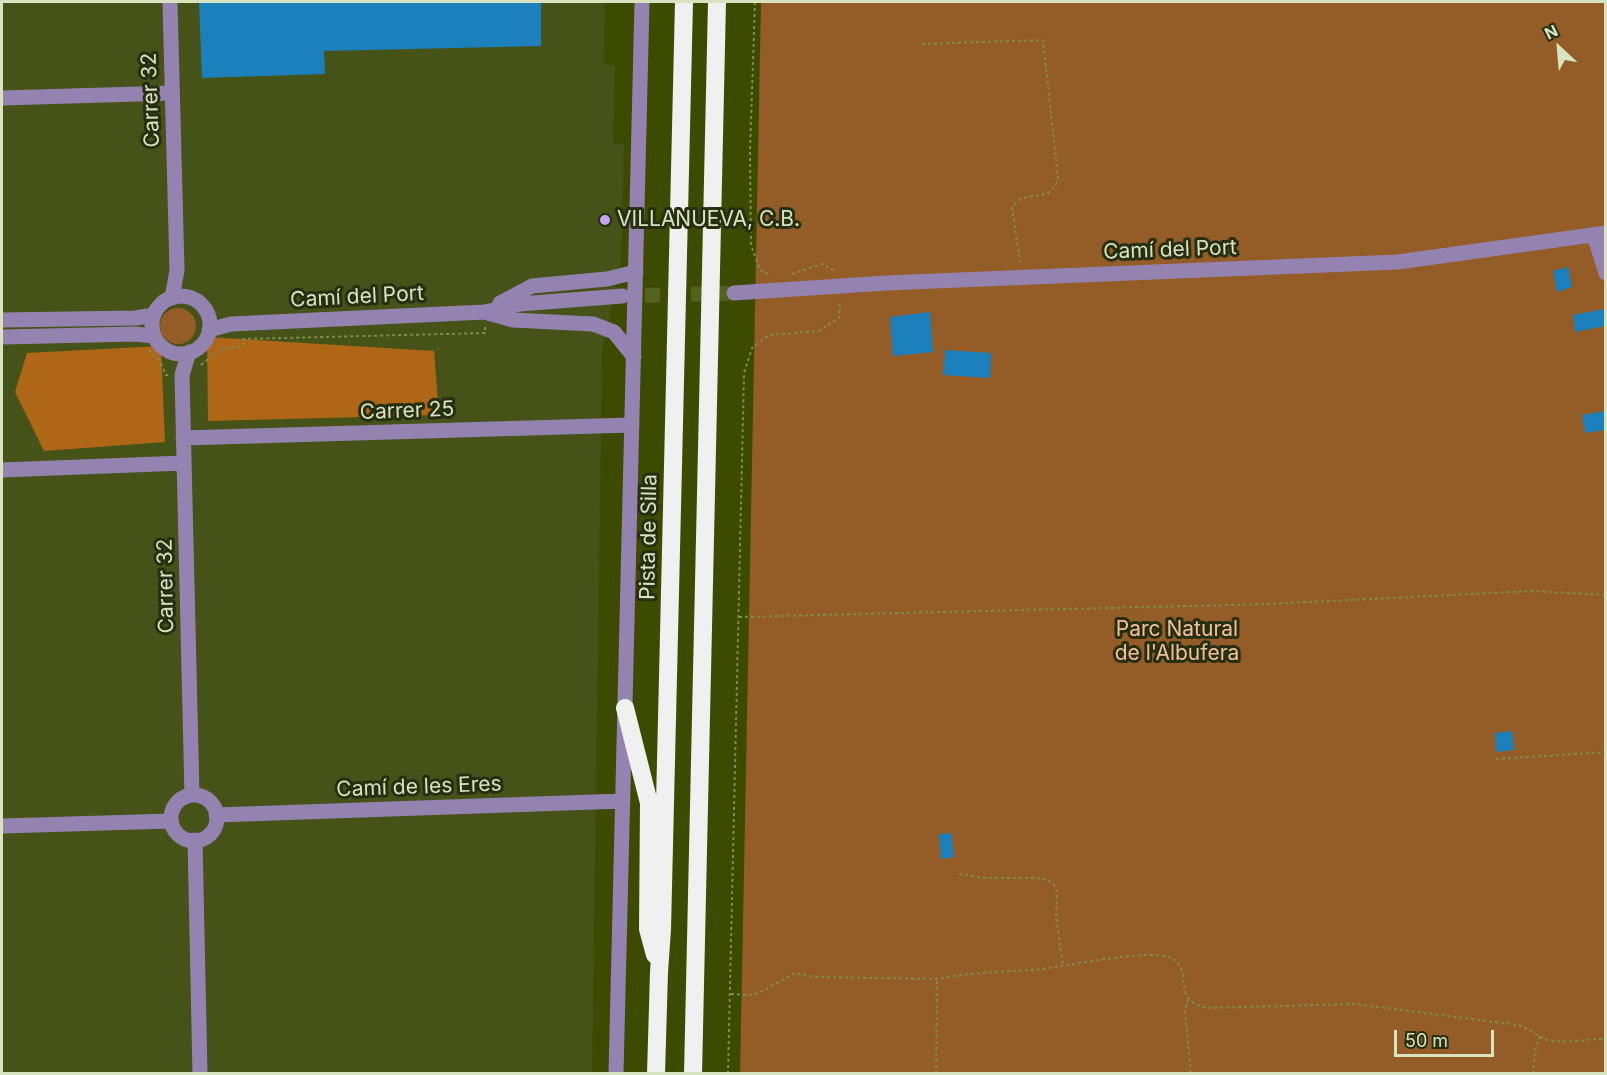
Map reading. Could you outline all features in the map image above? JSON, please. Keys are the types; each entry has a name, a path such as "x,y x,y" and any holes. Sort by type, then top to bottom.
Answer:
{"highway":[{"name":"Pista de Silla","path":"656,1074 662,929 684,2"},
{"path":"693,1074 717,2"},
{"path":"625,708 649,804 648,929 659,972"}],"street":[{"name":"Carrer 32","path":"170,2 177,270 172,298"},
{"path":"616,1074 642,2"},
{"path":"2,98 172,93"},
{"path":"1600,234 1605,273"},
{"name":"Camí del Port","path":"734,293 841,285 1398,262 1600,234"},
{"name":"Carrer 32","path":"177,270 190,298"},
{"name":"Camí del Port","path":"485,312 532,286 607,279 636,272"},
{"path":"2,337 135,334 151,342 161,346 171,352 189,352 202,344 208,322 198,302 181,296 172,298 158,307 154,315 151,342"},
{"name":"Camí del Port","path":"208,322 231,324 485,312 520,304 622,296"},
{"name":"Camí del Port","path":"485,312 513,320 592,324 614,332 634,357"},
{"path":"2,320 135,318 154,315"},
{"name":"Carrer 32","path":"171,352 182,375"},
{"name":"Carrer 32","path":"189,352 182,375 192,795"},
{"name":"Carrer 25","path":"183,438 632,425"},
{"path":"2,470 184,463"},
{"path":"192,795 206,799 212,804 216,815 215,826 211,832 195,840 178,834 171,821 174,807 179,801 192,795"},
{"name":"Camí de les Eres","path":"216,815 623,801"},
{"path":"2,826 171,821"},
{"path":"195,840 200,1074"}],"path":[{"path":"755,2 750,151 751,245 760,270 774,276"},
{"path":"922,44 1043,40 1058,178 1055,188 1050,193 1024,197 1016,201 1012,208 1020,249 1021,277"},
{"path":"728,1074 744,373 752,348 769,335 819,331 839,318 841,285 838,273 822,264 783,275"},
{"path":"151,342 166,375 196,375 204,361 215,352 229,347 243,346 243,339 485,333 485,312"},
{"path":"739,617 1269,604 1532,591 1605,595"},
{"path":"1496,759 1605,752"},
{"path":"960,874 986,878 1035,878 1048,880 1055,886 1056,916 1063,966"},
{"path":"731,994 759,993 795,973 815,977 937,979 955,975 1063,966 1152,955 1173,959 1183,975 1188,999 1185,1011 1191,1074"},
{"path":"936,1074 937,979"},
{"path":"1188,999 1206,1008 1355,1004 1518,1025 1545,1039 1556,1041 1605,1039"},
{"path":"1533,1074 1535,1050 1540,1036"}],"shaded area":[{"path":"2,2 605,2 604,65 615,65 613,144 624,144 621,262 602,352 592,1073 2,1074"},
{"path":"207,337 434,351 439,415 208,421"},
{"path":"161,346 165,442 44,451 15,392 27,353"}],"green space":[{"name":"Parc Natural de l'Albufera","path":"761,2 1605,2 1605,1073 740,1074"},
{"path":"178,308 191,313 196,326 191,339 178,344 165,339 160,326 165,313"}],"building":[{"path":"199,2 541,2 541,46 324,51 325,74 202,78"},
{"path":"1568,267 1572,287 1557,292 1553,271"},
{"path":"1605,309 1605,326 1575,332 1573,315"},
{"path":"930,312 933,352 893,356 890,317"},
{"path":"945,350 991,353 990,378 943,375"},
{"path":"1605,411 1605,430 1585,433 1582,415"},
{"path":"1512,731 1514,750 1496,752 1495,733"},
{"path":"951,833 954,857 941,859 939,834"}],"tunnel":[{"path":"622,296 734,293"}],"place":[{"name":"VILLANUEVA, C.B.","path":"605,220"}]}
